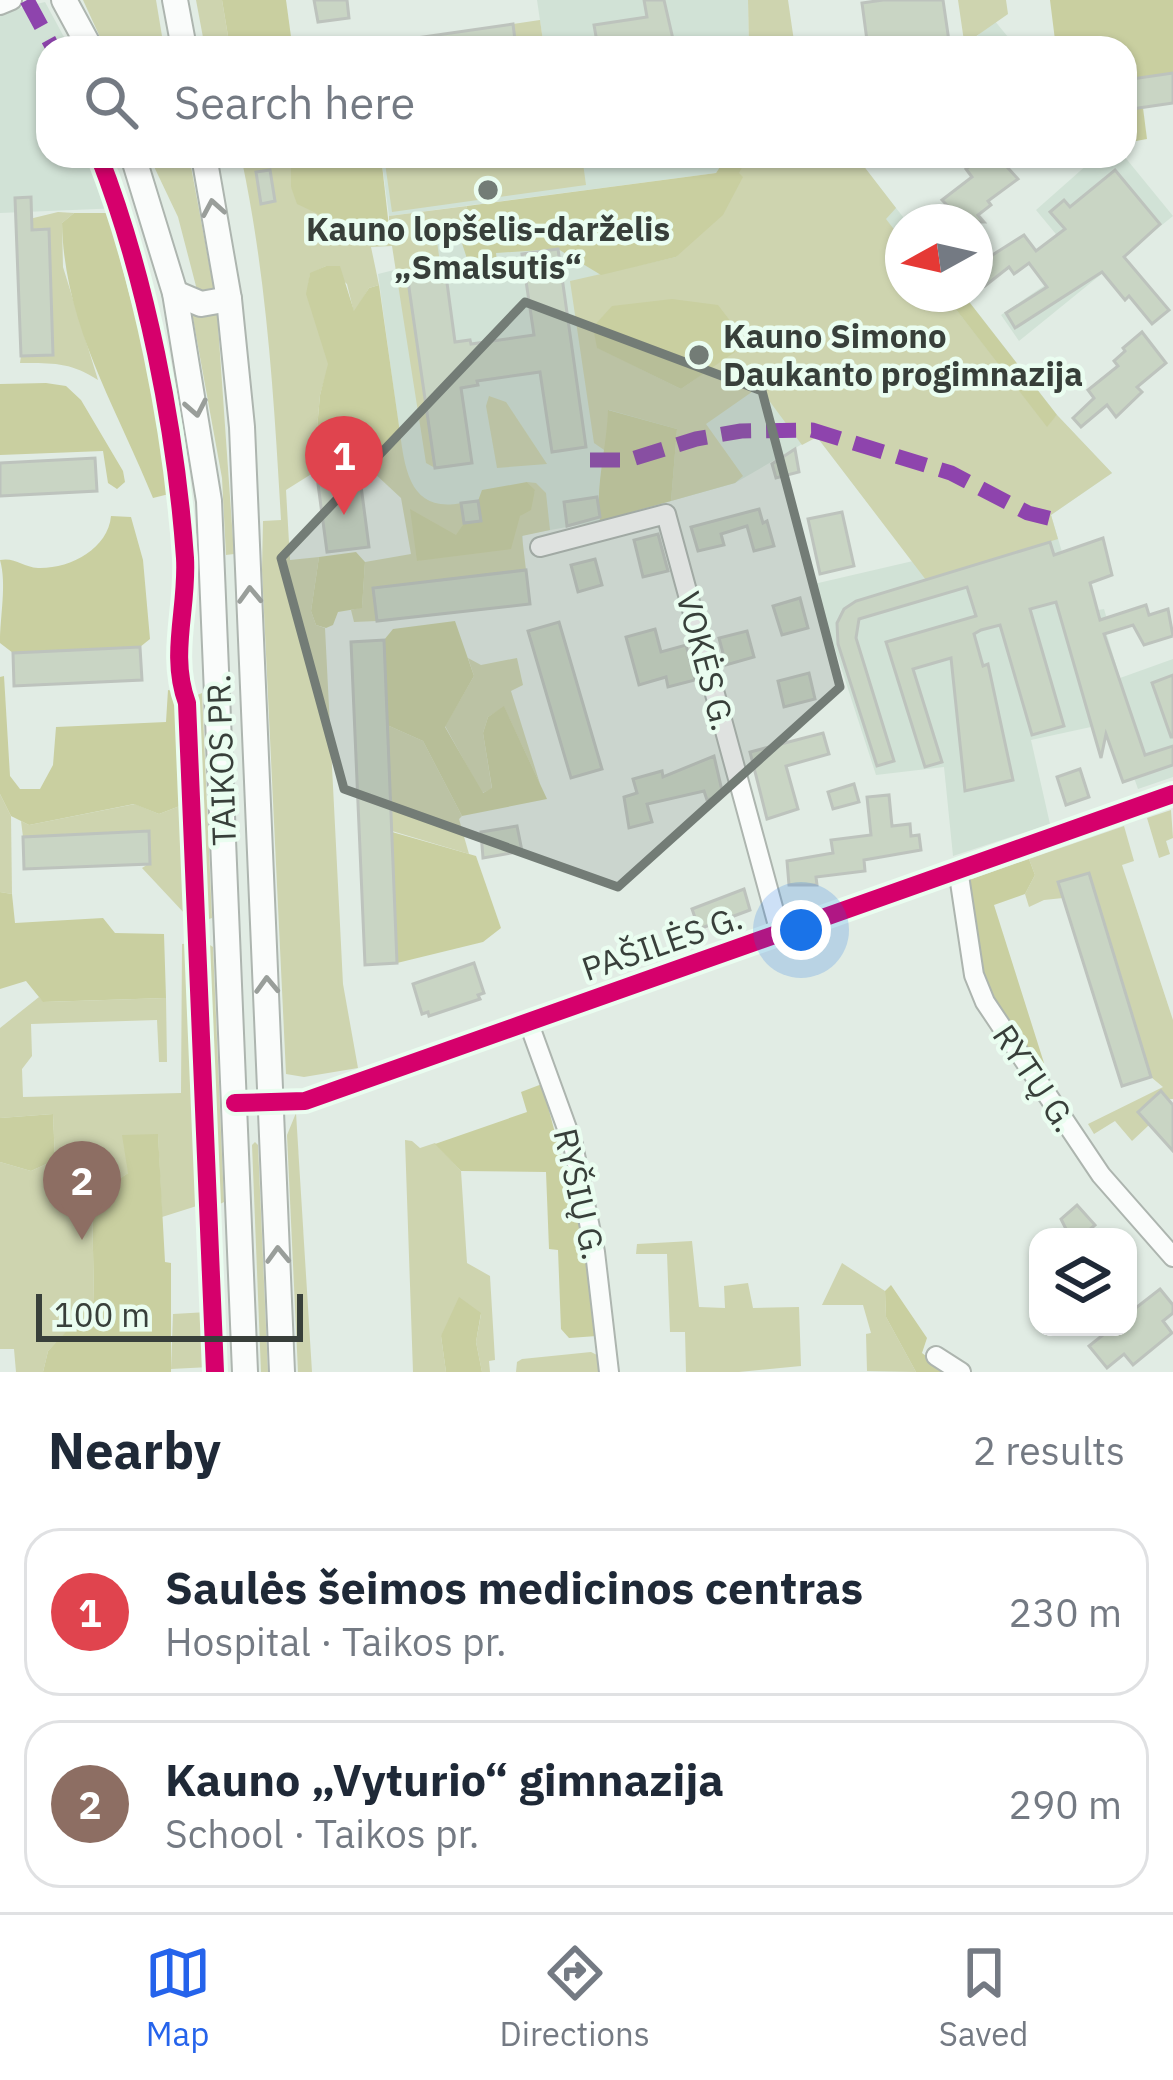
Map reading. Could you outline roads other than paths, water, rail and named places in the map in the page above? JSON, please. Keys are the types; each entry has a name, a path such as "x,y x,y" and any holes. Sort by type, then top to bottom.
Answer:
{"main road":[{"path":"64,0 84,36"},
{"path":"175,0 182,36"},
{"name":"TAIKOS PR.","path":"137,168 175,293 209,501 245,1372"},
{"name":"TAIKOS PR.","path":"206,168 229,299 242,427 282,1372"},
{"path":"175,293 201,304 229,299"}],"street":[{"path":"0,4 12,0"},
{"name":"VOKĖS G.","path":"540,547 666,514 780,933"},
{"name":"PAŠILĖS G.","path":"235,1103 305,1101 1173,794"},
{"name":"RYTŲ G.","path":"958,869 974,975 985,1002 1101,1175 1173,1257"},
{"name":"RYŠIŲ G.","path":"529,1021 573,1145 595,1252 609,1372"},
{"path":"936,1356 961,1372"}],"place":[{"name":"Kauno lopšelis-darželis „Smalsutis“","path":"488,190"},
{"name":"Kauno Simono Daukanto progimnazija","path":"699,355"},
{"name":"Saulės šeimos medicinos centras","path":"344,515"},
{"name":"Kauno „Vyturio“ gimnazija","path":"82,1240"}]}
